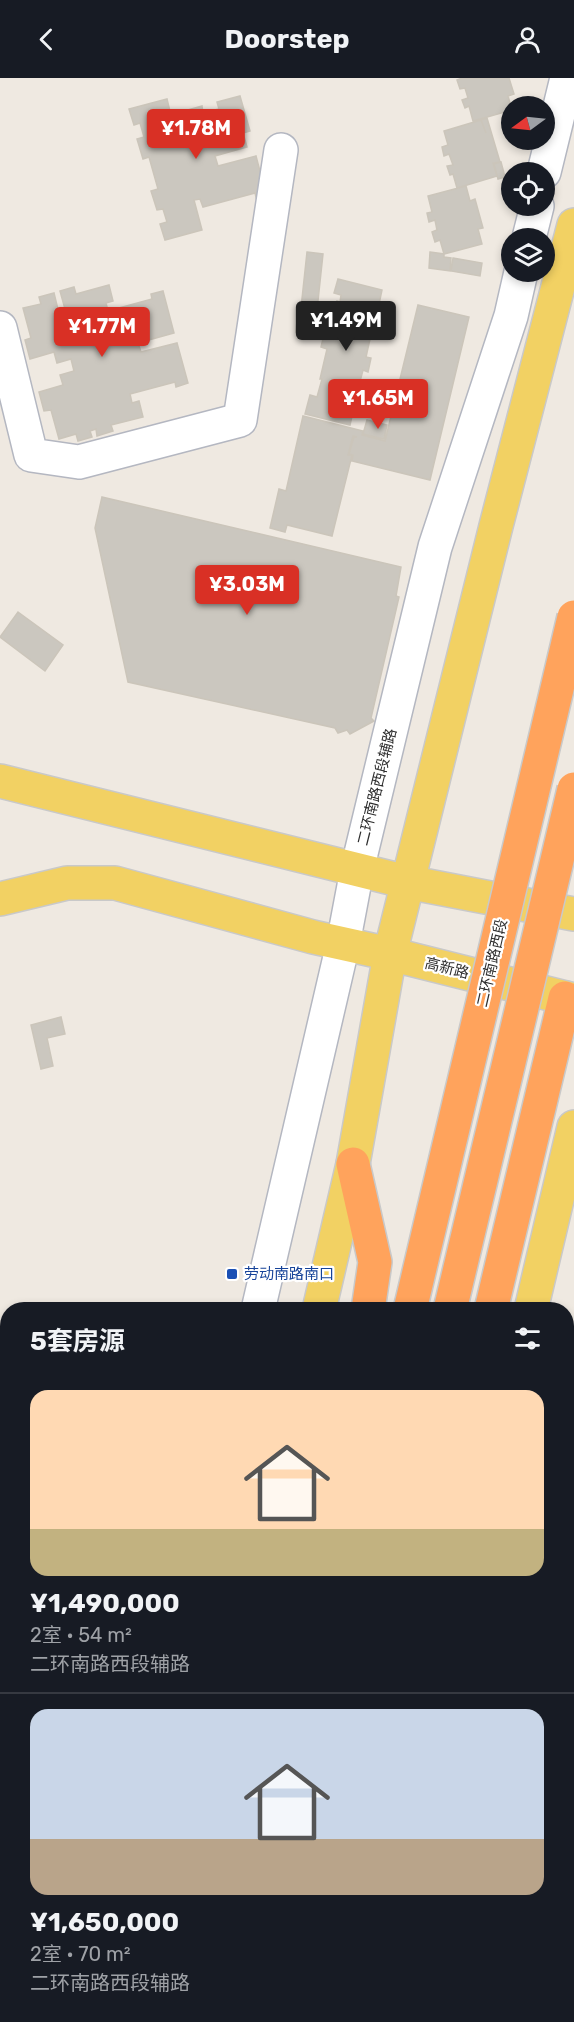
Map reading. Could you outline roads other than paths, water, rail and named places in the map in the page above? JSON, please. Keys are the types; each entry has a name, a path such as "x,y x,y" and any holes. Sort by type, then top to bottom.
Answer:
{"highway":[{"name":"二环南路西段","path":"412,1302 574,617"},
{"path":"452,1302 574,789"},
{"path":"493,1302 569,999"},
{"path":"353,1164 375,1262 369,1302"}],"main road":[{"path":"321,1302 353,1164 390,954 496,526 574,225"},
{"path":"0,781 407,882 574,914"},
{"name":"高新路","path":"0,899 67,883 115,883 344,944 569,999"},
{"path":"533,1302 574,1127"}],"street":[{"path":"546,162 567,78"},
{"path":"0,328 31,455 79,462 240,420 281,150"},
{"name":"二环南路西段辅路","path":"260,1302 344,944 357,870 435,548 511,316 519,282"}],"place":[{"name":"劳动南路南口","path":"232,1274"}]}
